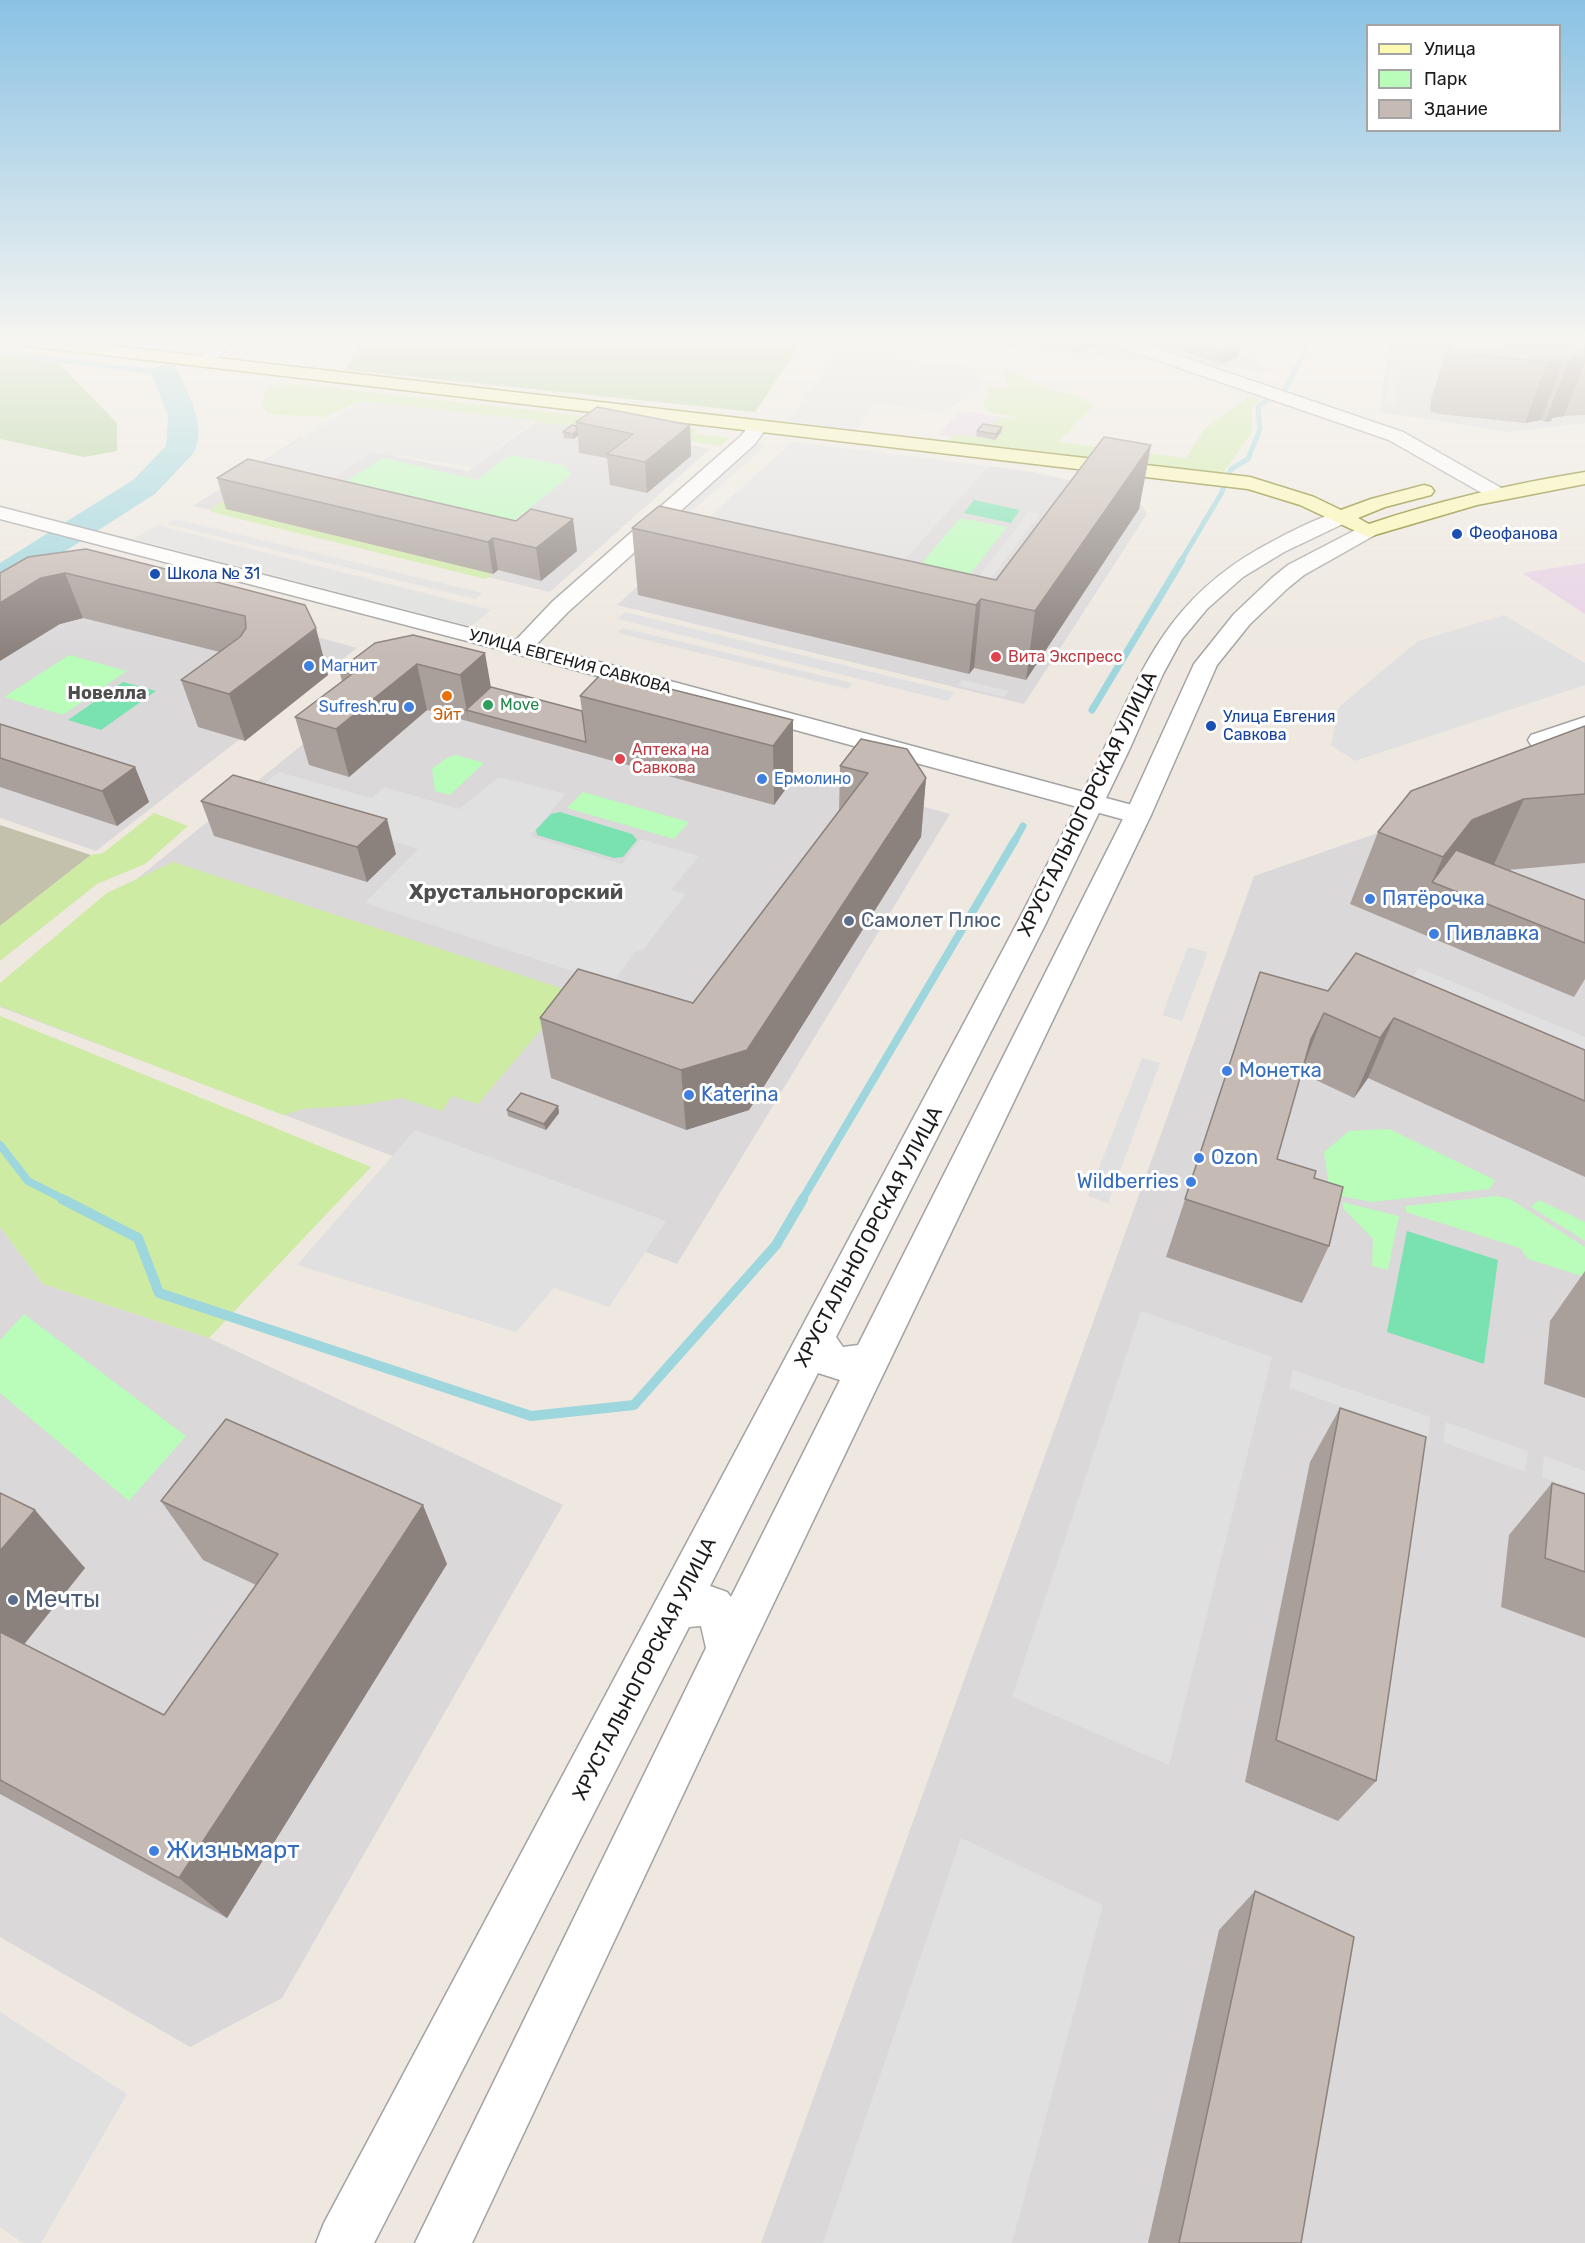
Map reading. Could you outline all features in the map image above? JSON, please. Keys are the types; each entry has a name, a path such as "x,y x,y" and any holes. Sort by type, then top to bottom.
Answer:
{"main road":[{"path":"923,446 1250,483 1307,501 1368,531 1414,515 1497,493 1585,478"},
{"name":"ХРУСТАЛЬНОГОРСКАЯ УЛИЦА","path":"1342,517 1378,503 1474,480 1585,462"}],"street":[{"path":"521,648 560,608 742,446"},
{"path":"1413,446 1497,493"},
{"name":"УЛИЦА ЕВГЕНИЯ САВКОВА","path":"0,513 521,648 1138,815"},
{"name":"ХРУСТАЛЬНОГОРСКАЯ УЛИЦА","path":"344,2243 558,1838 817,1337 1091,803 1155,668 1182,624 1206,598 1265,553 1303,532 1342,517"},
{"path":"443,2243 728,1650 1138,815 1206,664 1237,625 1296,570 1368,531"},
{"path":"1540,740 1585,724"},
{"path":"817,1337 822,1353 830,1362 843,1365 874,1356"},
{"path":"673,1613 690,1604 712,1607 721,1617 728,1650"}],"shaded area":[{"path":"287,446 343,446 468,471 503,446 693,446 710,449 550,592 193,506"},
{"path":"290,446 501,446 473,467 372,452 328,482 257,467"},
{"path":"751,446 765,446 684,518 672,515"},
{"path":"788,446 822,446 1027,471 1134,494 1147,514 1024,704 617,605"},
{"path":"788,446 822,446 989,466 902,563 704,522"},
{"path":"1029,512 1040,514 974,600 962,598"},
{"path":"175,519 483,593 476,599 167,524"},
{"path":"157,525 491,610 471,626 134,539"},
{"path":"1585,563 1585,614 1522,573"},
{"path":"75,570 357,648 96,851 0,818 0,616"},
{"path":"625,612 954,692 948,701 617,619"},
{"path":"1504,615 1585,663 1585,685 1355,761 1331,745 1339,707 1418,641"},
{"path":"623,628 853,683 848,689 617,633"},
{"path":"403,663 950,814 677,1264 0,1007 0,990"},
{"path":"962,680 1009,691 1004,697 958,686"},
{"path":"1585,761 1585,2243 761,2243 1254,876"},
{"path":"279,772 371,798 385,787 459,809 499,777 566,794 530,836 622,864 640,839 699,856 671,890 686,894 643,950 635,952 612,984 365,903 418,849 249,795"},
{"path":"0,825 91,855 0,926"},
{"path":"1188,947 1208,952 1182,1021 1162,1015"},
{"path":"1419,968 1585,1037 1585,1074 1400,995"},
{"path":"1142,1058 1160,1063 1108,1203 1088,1196"},
{"path":"415,1130 666,1221 609,1307 554,1288 516,1332 297,1265"},
{"path":"0,1227 43,1284 209,1338 563,1505 282,1998 190,2047 0,1937"},
{"path":"1141,1311 1272,1357 1169,1765 1012,1697"},
{"path":"1293,1370 1431,1417 1428,1437 1289,1388"},
{"path":"1446,1422 1528,1451 1525,1472 1443,1442"},
{"path":"1544,1456 1585,1471 1585,1492 1542,1477"},
{"path":"961,1838 1103,1905 1012,2243 823,2243"},
{"path":"0,2012 127,2094 41,2243 23,2243 0,2227"}],"green space":[{"path":"31,446 117,446 117,451 84,457"},
{"path":"966,446 1087,446 1186,458 1194,446 1242,446 1223,473"},
{"path":"517,456 566,466 571,475 511,523 336,487 383,458 477,480 506,457"},
{"path":"242,488 493,574 486,579 211,512 211,509"},
{"path":"974,500 1020,510 1011,523 964,513"},
{"path":"960,518 1007,527 954,595 910,577"},
{"path":"69,655 127,671 63,715 4,697"},
{"path":"123,682 156,691 101,730 68,720"},
{"path":"456,755 484,763 450,795 435,791 432,769 447,758"},
{"path":"583,792 689,822 674,839 567,808"},
{"path":"560,812 632,834 637,840 623,857 614,858 537,835 536,830 551,814"},
{"path":"154,813 188,826 145,864 97,884 0,961 0,926 91,855 103,853"},
{"path":"173,862 573,992 478,1104 452,1096 442,1111 401,1098 363,1105 303,1109 283,1115 0,1006 0,983 107,893"},
{"path":"0,1016 371,1167 209,1338 43,1284 0,1227"},
{"path":"1389,1129 1495,1180 1490,1189 1372,1202 1330,1194 1324,1152 1349,1131"},
{"path":"1496,1196 1510,1199 1585,1247 1585,1277 1528,1259 1520,1248 1406,1212 1406,1206"},
{"path":"1539,1200 1585,1222 1585,1241 1531,1207"},
{"path":"1342,1202 1399,1216 1388,1270 1372,1266 1373,1239 1344,1209"},
{"path":"1407,1231 1498,1260 1484,1364 1387,1332"},
{"path":"24,1314 186,1436 129,1501 0,1393 0,1340"}],"building":[{"path":"618,446 665,446 645,462 607,454"},
{"path":"1097,446 1151,446 1035,611 981,599 976,605 632,528 659,506 996,580"},
{"path":"248,459 516,521 531,509 573,519 536,548 493,538 488,542 217,478"},
{"path":"86,549 305,605 316,628 229,694 181,680 240,637 246,628 245,616 65,573 41,578 0,603 0,573 28,557"},
{"path":"413,635 485,653 460,675 417,664 336,729 295,717 352,674 339,670 375,643"},
{"path":"603,672 793,720 773,746 580,696"},
{"path":"491,687 582,711 586,742 466,710"},
{"path":"0,724 135,767 102,791 0,758"},
{"path":"1585,726 1585,794 1524,799 1472,820 1443,857 1378,832 1411,791"},
{"path":"861,739 907,749 926,778 747,1050 681,1070 540,1018 578,969 693,1003 868,773 840,766"},
{"path":"233,775 387,819 357,847 201,801"},
{"path":"1456,850 1585,900 1585,943 1432,882"},
{"path":"1356,953 1585,1050 1585,1101 1394,1018 1380,1038 1324,1013 1311,1039 1277,1159 1316,1171 1314,1178 1343,1187 1329,1246 1185,1199 1260,972 1328,991"},
{"path":"521,1093 558,1106 544,1124 507,1110"},
{"path":"1340,1408 1426,1437 1376,1781 1276,1740"},
{"path":"226,1419 423,1505 179,1878 0,1780 0,1632 164,1715 278,1554 161,1501"},
{"path":"1552,1483 1585,1494 1585,1572 1545,1558"},
{"path":"0,1493 35,1510 0,1551"},
{"path":"1255,1891 1354,1937 1301,2243 1179,2243"}],"waterway":[{"path":"0,578 144,487 181,446"},
{"path":"1181,561 1221,494 1231,469 1248,459 1253,446"},
{"path":"1092,710 1182,560"},
{"path":"1014,842 1023,826"},
{"path":"802,1200 1015,840"},
{"path":"0,1145 28,1181 65,1200"},
{"path":"62,1199 138,1238 159,1293 531,1416 634,1405 776,1245 803,1199"}],"place":[{"name":"Феофанова","path":"1457,534"},
{"name":"Школа № 31","path":"155,574"},
{"name":"Вита Экспресс","path":"996,657"},
{"name":"Магнит","path":"309,666"},
{"name":"Эйт","path":"447,696"},
{"name":"Move","path":"488,705"},
{"name":"Sufresh.ru","path":"409,707"},
{"name":"Улица Евгения Савкова","path":"1211,726"},
{"name":"Аптека на Савкова","path":"620,759"},
{"name":"Ермолино","path":"762,779"},
{"name":"Пятёрочка","path":"1370,899"},
{"name":"Самолет Плюс","path":"849,921"},
{"name":"Пивлавка","path":"1434,934"},
{"name":"Монетка","path":"1227,1071"},
{"name":"Katerina","path":"689,1095"},
{"name":"Ozon","path":"1199,1158"},
{"name":"Wildberries","path":"1191,1182"},
{"name":"Мечты","path":"13,1600"},
{"name":"Жизньмарт","path":"154,1851"}],"district":[{"name":"Новелла","path":"107,694"},
{"name":"Хрустальногорский","path":"516,893"}]}
